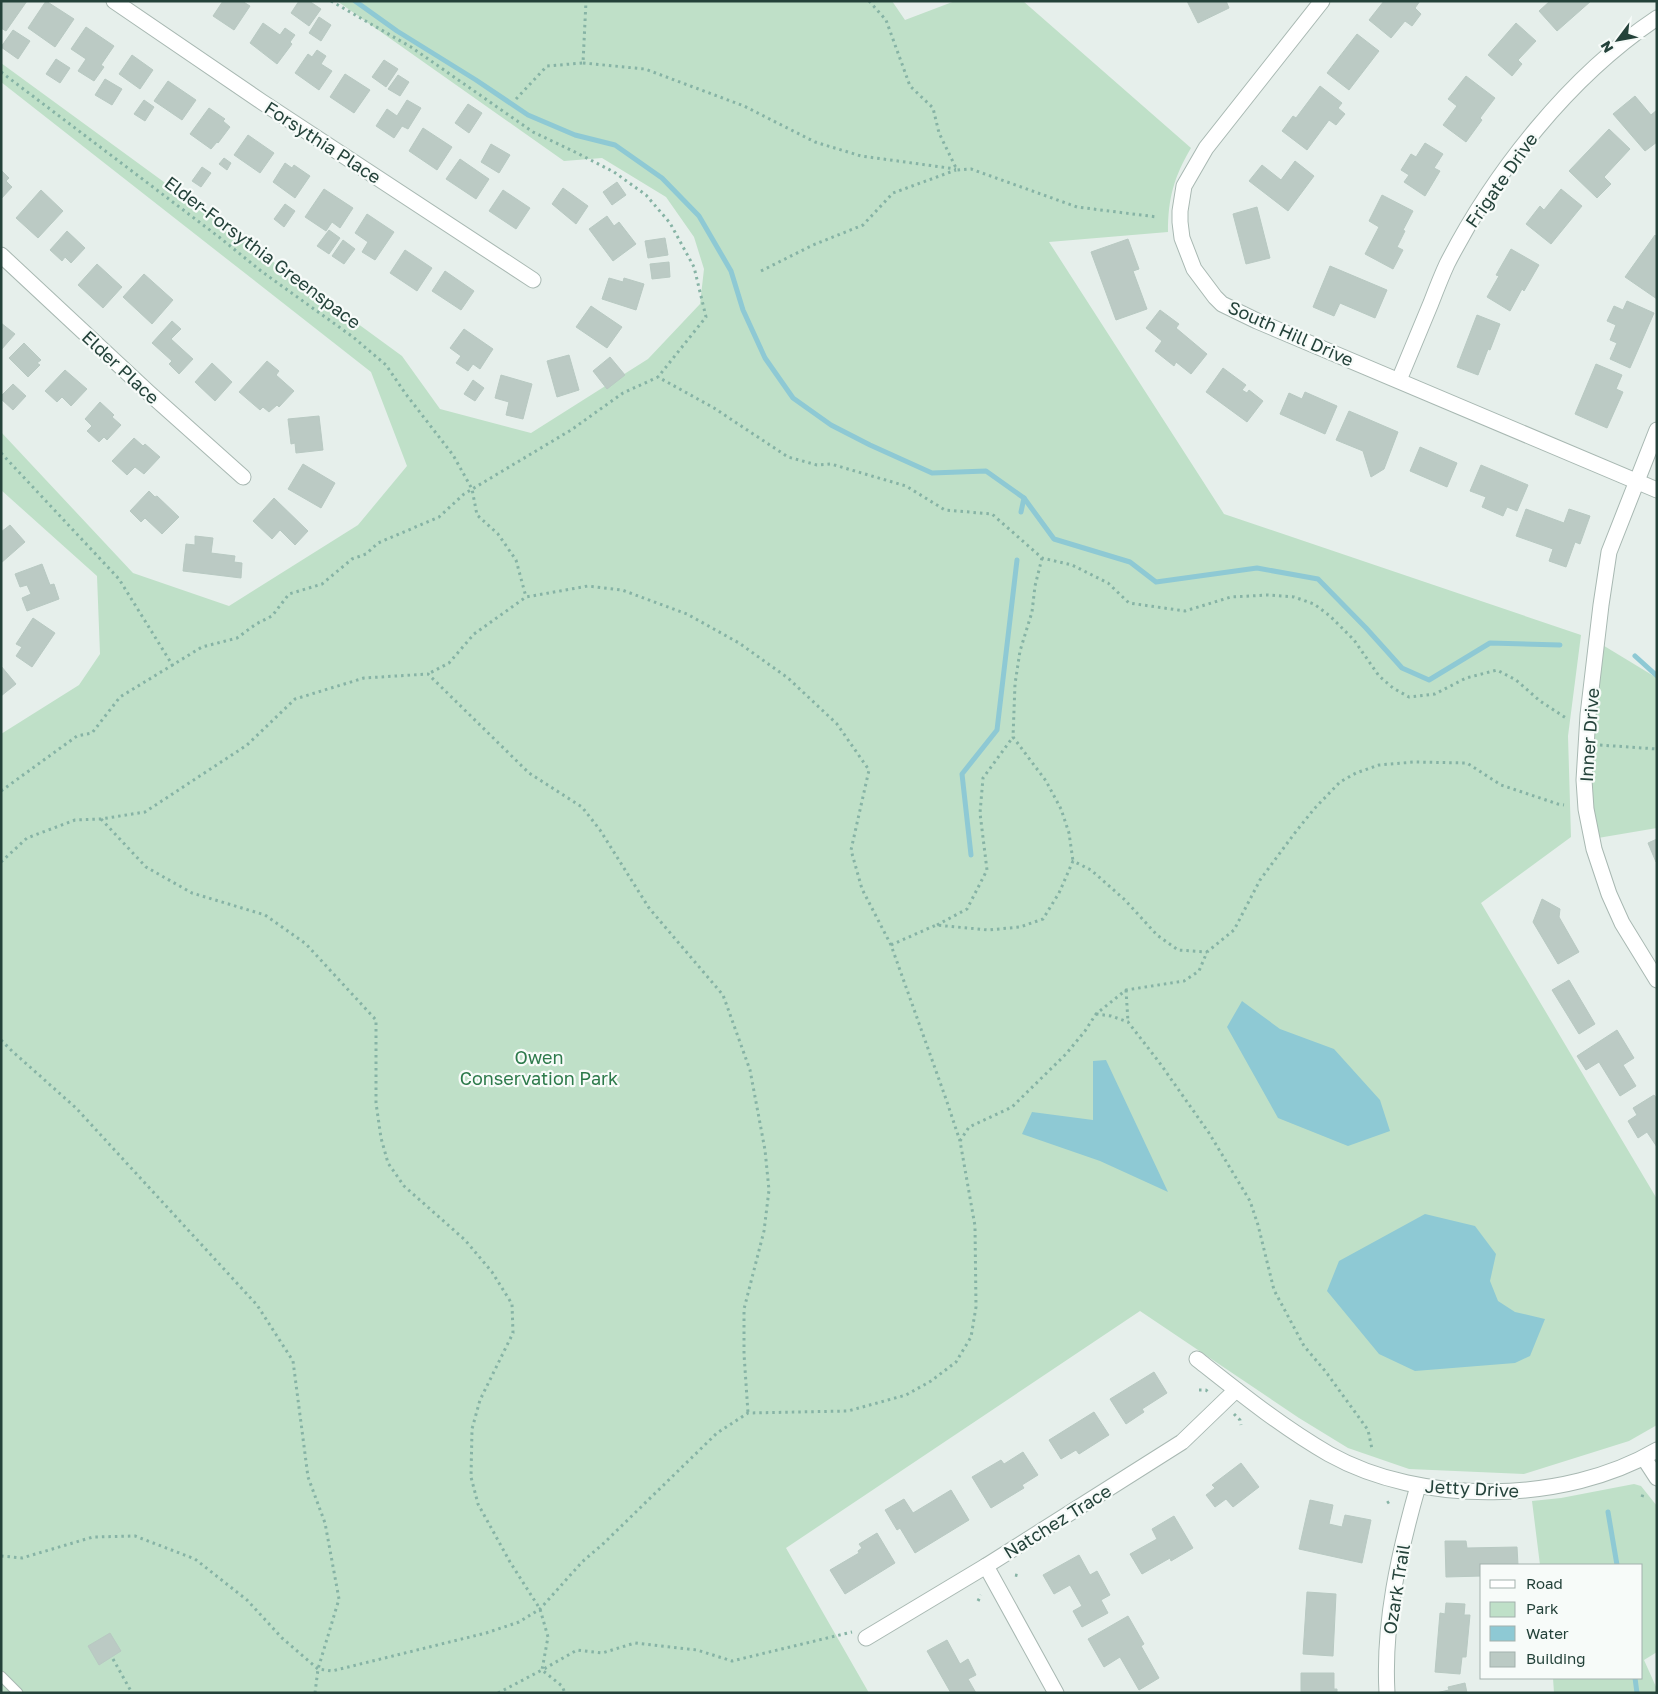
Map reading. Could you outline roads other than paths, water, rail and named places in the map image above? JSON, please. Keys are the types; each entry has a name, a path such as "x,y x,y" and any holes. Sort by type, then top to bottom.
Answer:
{"street":[{"name":"Forsythia Place","path":"114,1 262,102 533,280"},
{"name":"South Hill Drive","path":"1322,1 1206,148 1190,172 1184,186 1180,211 1182,238 1194,269 1210,292 1222,304 1257,321 1657,490"},
{"name":"Frigate Drive","path":"1399,380 1446,266 1490,189 1538,127 1576,86 1607,56 1657,18"},
{"name":"Elder Place","path":"1,255 148,393 243,477"},
{"name":"Inner Drive","path":"1657,430 1609,552 1600,605 1585,743 1584,780 1586,809 1594,849 1609,894 1622,924 1657,980"},
{"name":"Jetty Drive","path":"1197,1359 1271,1418 1330,1454 1366,1471 1418,1486 1446,1490 1496,1492 1526,1490 1588,1479 1617,1469 1650,1454"},
{"name":"Natchez Trace","path":"866,1638 986,1566 1182,1442 1236,1390"},
{"path":"1650,1454 1657,1478"},
{"name":"Ozark Trail","path":"1387,1693 1386,1664 1390,1616 1398,1568 1418,1486"},
{"path":"986,1566 1056,1693"}],"lane":[{"path":"1,1676 18,1693"}],"water":[{"path":"1242,1001 1280,1029 1334,1049 1380,1100 1390,1131 1348,1146 1278,1118 1227,1027"},
{"path":"1106,1060 1168,1192 1100,1161 1022,1134 1032,1112 1093,1120 1093,1061"},
{"path":"1425,1214 1475,1226 1496,1254 1490,1281 1498,1301 1515,1312 1545,1319 1530,1356 1515,1363 1415,1371 1379,1354 1327,1291 1339,1261"}],"waterway":[{"path":"355,1 397,31 528,115 575,135 615,145 662,178 699,216 731,271 743,310 765,358 793,398 831,425 932,473 986,471 1024,498 1054,539 1130,562 1156,582 1257,568 1318,579 1402,668 1429,680 1490,643 1560,645"},
{"path":"1021,512 1024,498"},
{"path":"971,855 962,774 997,730 1017,560"},
{"path":"1635,656 1657,676"},
{"path":"1608,1512 1617,1564"},
{"path":"1635,1679 1637,1693"}],"park label":[{"name":"Owen Conservation Park","path":"539,1067"}]}
